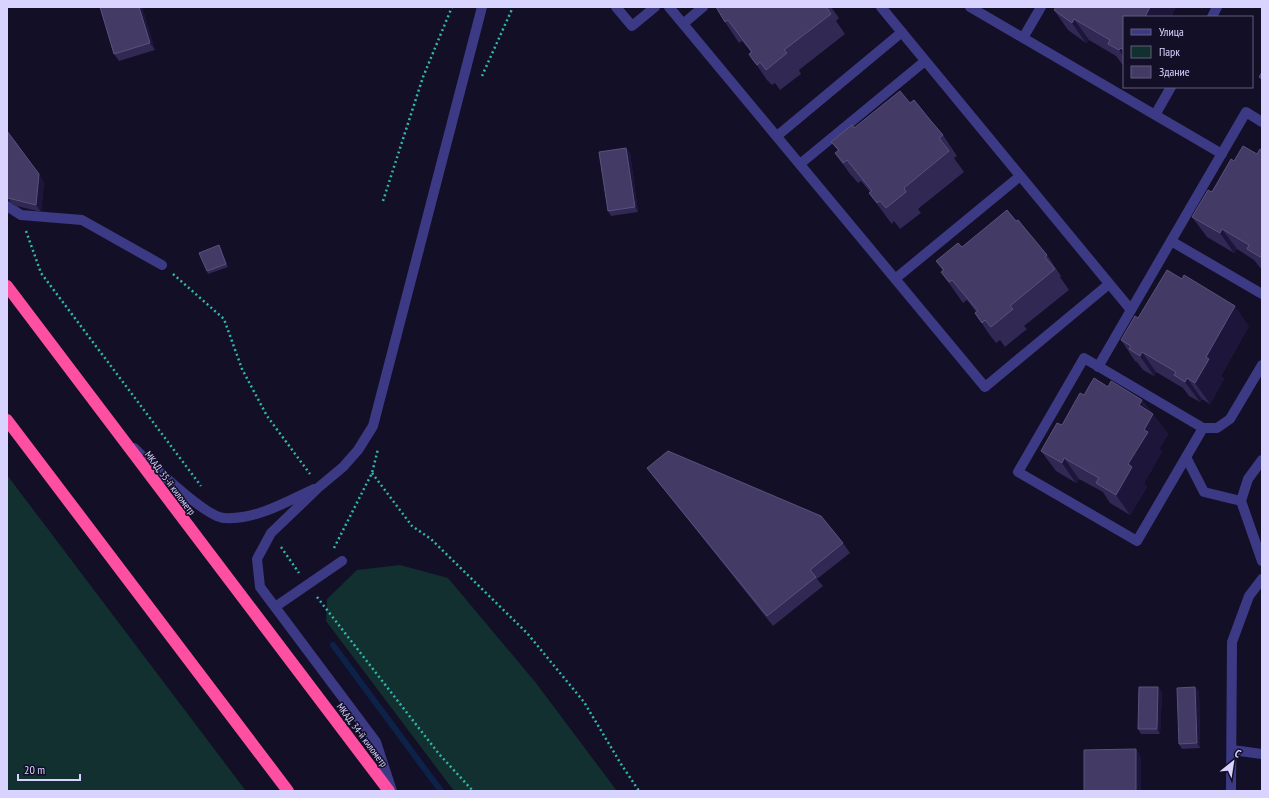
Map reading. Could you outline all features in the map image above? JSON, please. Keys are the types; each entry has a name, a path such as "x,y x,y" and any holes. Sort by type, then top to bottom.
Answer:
{"highway":[{"name":"МКАД, 35-й километр","path":"7,286 316,694"},
{"path":"7,420 288,791"},
{"name":"МКАД, 34-й километр","path":"316,694 389,791"}],"street":[{"path":"392,791 376,742 260,587 257,560 271,534 319,487 343,467 358,450 373,426 482,7"},
{"path":"616,7 632,26 655,7"},
{"path":"669,7 985,387 1109,284"},
{"path":"683,24 704,7"},
{"path":"881,7 1131,310"},
{"path":"1023,38 1041,7"},
{"path":"1212,16 1217,7"},
{"path":"975,8 1023,38 1222,154"},
{"path":"777,136 902,32"},
{"path":"800,164 925,61"},
{"path":"1155,114 1170,88"},
{"path":"1098,367 1246,112 1262,122"},
{"path":"896,279 1020,176"},
{"path":"7,206 21,215 82,220 162,265"},
{"path":"1171,241 1262,294"},
{"path":"1203,428 1137,542 1018,472 1084,358 1203,428 1217,428 1230,419 1262,365"},
{"path":"118,433 192,500 222,518 259,514 319,487"},
{"path":"1186,457 1204,492 1241,501"},
{"path":"1262,460 1248,479 1241,501 1262,561"},
{"path":"275,607 342,561"},
{"path":"1231,791 1232,642 1249,596 1262,579"},
{"path":"1232,750 1262,754"}],"path":[{"path":"383,201 423,78 452,7"},
{"path":"21,215 41,273 202,487"},
{"path":"162,265 224,319 242,369 267,416 319,487"},
{"path":"372,473 412,526 431,539 527,633 584,702 639,791"},
{"path":"271,534 300,575"},
{"path":"314,594 439,754 473,791"}],"green space":[{"path":"7,475 246,791 7,791"},
{"path":"400,565 448,578 536,683 617,791 454,791 326,621 327,599 357,570"}],"building":[{"path":"100,7 139,7 150,43 114,54"},
{"path":"716,7 826,7 831,14 784,50 787,53 766,70 760,62 757,65 753,60 749,54 752,52 728,20 725,22"},
{"path":"1056,7 1150,7 1146,16 1123,16 1123,49 1121,48 1119,50 1108,44 1110,40 1074,19 1072,23 1054,10"},
{"path":"1262,72 1262,79 1259,77"},
{"path":"900,91 910,103 914,100 943,135 939,138 949,151 904,188 906,192 886,208 880,201 877,203 869,193 872,191 847,160 843,163 835,153 839,150 831,142 852,125 854,128"},
{"path":"7,131 39,174 36,205 8,198 7,196"},
{"path":"1243,146 1257,154 1260,149 1262,150 1262,258 1247,249 1249,245 1222,229 1220,233 1192,217 1208,190 1212,192 1231,159 1234,161"},
{"path":"626,148 635,207 608,211 599,152"},
{"path":"1007,210 1016,221 1018,220 1047,255 1045,257 1055,269 1010,306 1013,309 991,327 985,320 982,323 975,313 978,311 952,280 949,282 941,272 944,270 936,261 958,243 962,247"},
{"path":"219,245 226,264 207,271 199,253"},
{"path":"1167,270 1182,279 1184,275 1235,306 1206,357 1209,359 1195,383 1187,378 1185,382 1174,375 1176,372 1142,352 1140,356 1129,349 1131,346 1121,340 1135,316 1138,318"},
{"path":"1094,378 1108,387 1111,381 1142,400 1139,405 1153,414 1144,430 1148,432 1128,464 1132,467 1116,495 1096,483 1099,478 1064,458 1062,463 1041,451 1057,423 1062,425 1080,393 1084,395"},
{"path":"668,451 821,516 843,543 810,570 816,577 767,616 647,468"},
{"path":"1139,687 1158,687 1157,729 1138,729"},
{"path":"1195,687 1197,743 1179,744 1177,688"},
{"path":"1136,749 1136,791 1084,791 1084,750"}],"waterway":[{"path":"333,645 441,791"}]}
